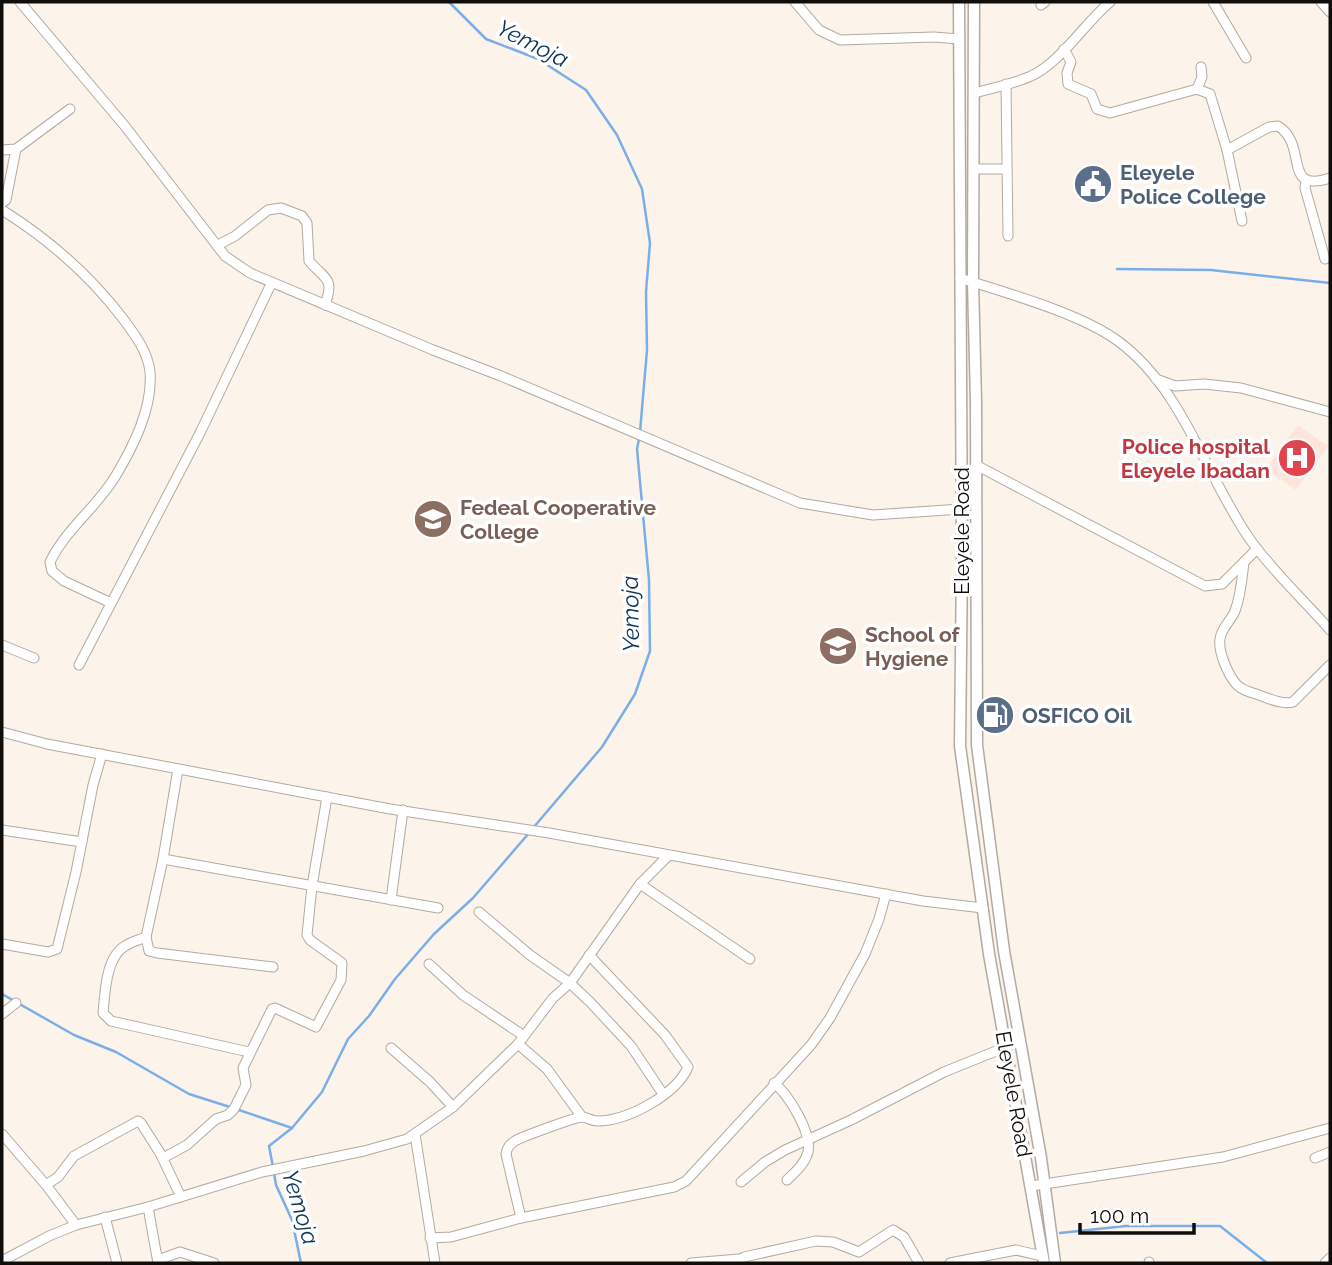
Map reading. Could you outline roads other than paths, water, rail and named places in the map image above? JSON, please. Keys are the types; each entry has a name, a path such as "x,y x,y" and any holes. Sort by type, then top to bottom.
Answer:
{"main road":[{"name":"Eleyele Road","path":"959,2 960,746 983,908 1032,1199 1044,1253 1055,1263"},
{"name":"Eleyele Road","path":"974,2 973,282 977,745 1004,951 1041,1158 1044,1253"},
{"path":"960,746 977,745"}],"street":[{"path":"20,2 124,125 225,256 271,284 501,376 785,498 816,507 873,515 961,509"},
{"path":"795,2 819,30 840,40 934,37 959,39"},
{"path":"974,93 1032,76 1064,49 1095,14 1110,2"},
{"path":"1213,2 1246,58"},
{"path":"1321,2 1330,12"},
{"path":"1064,49 1071,62 1067,74 1068,85 1091,94 1097,109 1110,113 1197,89 1210,93 1227,150 1242,221"},
{"path":"1197,89 1202,77 1201,67"},
{"path":"1006,84 1008,236"},
{"path":"2,150 16,149 70,109"},
{"path":"1227,150 1269,127 1278,126 1290,139 1300,173 1306,181 1314,183 1330,177"},
{"path":"2,203 6,201 16,149"},
{"path":"975,169 1007,169"},
{"path":"1306,181 1305,188 1325,259"},
{"path":"218,245 235,236 268,210 281,208 302,216 307,223 309,261 328,279 331,290 325,305"},
{"path":"2,210 41,235 84,272 133,331 148,364 150,381 146,409 120,467 107,489 72,528 50,562 52,571 64,581 111,603"},
{"path":"960,278 1072,317 1107,334 1131,352 1155,379 1182,417 1228,504 1257,549 1330,630"},
{"path":"79,665 200,433 271,284"},
{"path":"1155,379 1175,386 1204,384 1241,388 1330,412"},
{"path":"976,465 1205,586 1222,584 1257,549"},
{"path":"1244,562 1236,608 1219,640 1221,652 1237,685 1246,691 1286,704 1293,702 1330,665"},
{"path":"2,645 34,658"},
{"path":"2,732 34,741 327,797 550,833 923,901 983,908"},
{"path":"2,944 48,952 57,949 102,754"},
{"path":"177,769 163,859 145,937 149,951 272,967"},
{"path":"163,1158 187,1145 216,1119 228,1115 235,1107 246,1086 243,1068 249,1052 272,1009 316,1027 341,980 342,963 307,935 327,797"},
{"path":"391,900 403,810"},
{"path":"2,833 82,842"},
{"path":"2,1261 76,1225 148,1207 281,1167 399,1142 415,1134 453,1107 521,1040 553,998 570,983 640,884 669,855"},
{"path":"163,859 438,908"},
{"path":"640,884 750,960"},
{"path":"430,1238 451,1237 521,1218 674,1187 686,1181 811,1045 830,1018 865,954 886,894"},
{"path":"479,912 530,955 570,983 631,1046 663,1094"},
{"path":"145,937 118,951 112,961 104,996 103,1013 106,1017 116,1023 249,1052"},
{"path":"521,1218 506,1154 507,1148 513,1142 582,1117 601,1121 628,1116 647,1108 680,1081 688,1067 665,1035 589,956"},
{"path":"429,964 463,995 521,1040 547,1069 582,1117"},
{"path":"2,1014 16,1003"},
{"path":"741,1182 765,1162 944,1072 1006,1047"},
{"path":"391,1048 430,1082 453,1107"},
{"path":"774,1083 794,1104 808,1142 808,1152 804,1160 788,1180"},
{"path":"46,1185 58,1177 74,1156 138,1121 163,1158 181,1197"},
{"path":"1031,1186 1044,1191 1223,1157 1330,1128"},
{"path":"2,1134 76,1225"},
{"path":"415,1134 435,1263"},
{"path":"1315,1158 1330,1152"},
{"path":"148,1207 158,1262 180,1252 214,1263"},
{"path":"105,1217 117,1263"},
{"path":"691,1263 738,1261 816,1241 833,1242 859,1252 893,1230 904,1237 919,1263"},
{"path":"950,1263 1016,1250 1044,1253"},
{"path":"1325,1263 1330,1258"}],"waterway":[{"name":"Yemoja","path":"449,2 486,39 538,59 586,90 617,135 642,189 650,243 646,292 647,350 640,432"},
{"path":"1117,269 1211,270 1330,283"},
{"name":"Yemoja","path":"533,828 602,747 635,694 650,651 649,580 637,449 639,439"},
{"name":"Yemoja","path":"273,1167 269,1146 292,1128 322,1092 348,1039 434,934 473,898 529,833"},
{"path":"2,994 74,1035 116,1052 189,1094 230,1107"},
{"path":"236,1109 292,1128"},
{"name":"Yemoja","path":"274,1173 276,1185 292,1220 301,1263"},
{"path":"1060,1233 1126,1226 1220,1226 1267,1263"}],"place":[{"name":"Eleyele Police College","path":"1093,184"},
{"name":"Police hospital Eleyele Ibadan","path":"1297,458"},
{"name":"Fedeal Cooperative College","path":"433,519"},
{"name":"School of Hygiene","path":"838,646"},
{"name":"OSFICO Oil","path":"995,715"}]}
